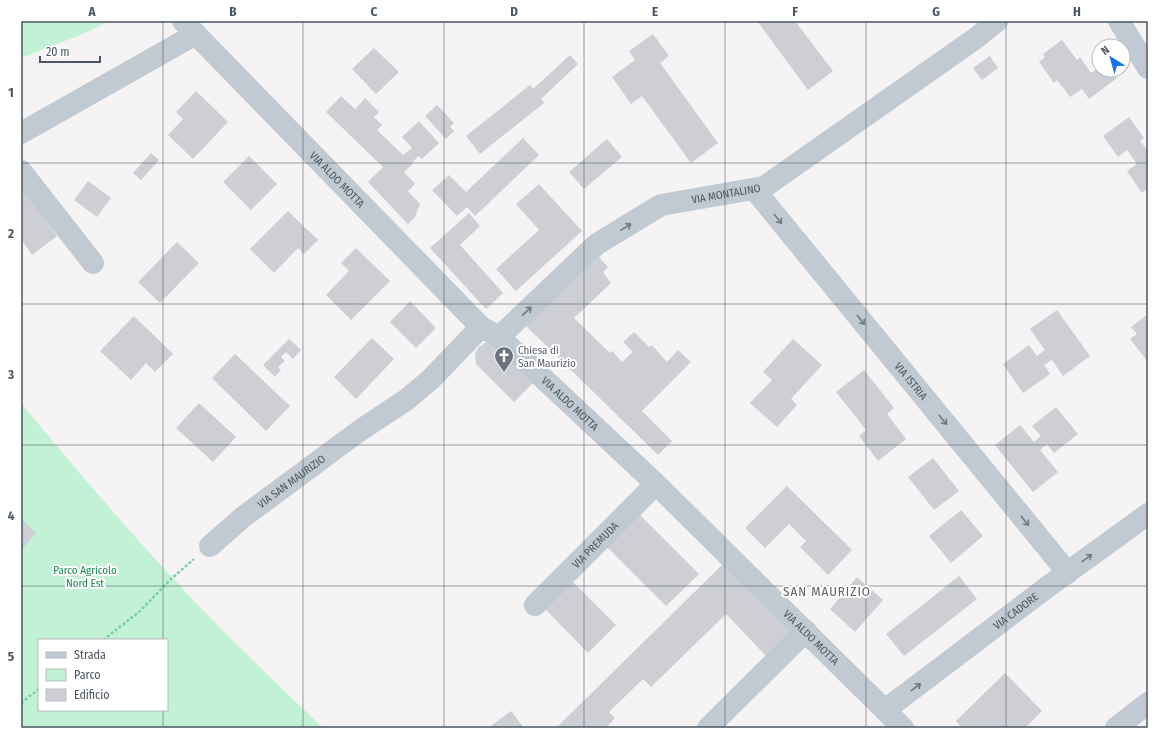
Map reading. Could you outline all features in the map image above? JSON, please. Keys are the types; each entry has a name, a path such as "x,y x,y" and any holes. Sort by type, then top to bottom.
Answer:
{"street":[{"name":"VIA MONTALINO","path":"490,332 597,244 661,205 764,187 976,38 997,21"},
{"path":"1119,21 1148,68"},
{"path":"21,133 190,26"},
{"name":"VIA ALDO MOTTA","path":"190,26 490,332 656,484 903,728"},
{"path":"21,171 93,263"},
{"name":"VIA ISTRIA","path":"745,190 1068,573"},
{"name":"VIA SAN MAURIZIO","path":"210,546 243,517 362,429 406,400 490,332"},
{"name":"VIA PREMUDA","path":"535,605 656,484"},
{"name":"VIA CADORE","path":"885,710 1148,514"},
{"path":"708,728 806,631"},
{"path":"1116,728 1148,703"}],"path":[{"path":"104,639 139,612 172,578 210,546"},
{"path":"21,703 38,690"}],"green space":[{"path":"21,21 110,21 83,34 21,58"},
{"name":"Parco Agricolo Nord Est","path":"21,403 112,511 206,614 323,728 21,728"}],"building":[{"path":"757,21 795,21 833,71 808,90"},
{"path":"653,34 669,56 660,63 718,143 691,163 642,96 631,104 612,77 635,60 629,51"},
{"path":"1062,40 1077,60 1080,57 1091,73 1091,78 1117,78 1089,99 1082,89 1070,97 1057,80 1054,83 1039,62 1045,57 1043,54"},
{"path":"374,48 399,72 376,94 352,69"},
{"path":"570,55 578,64 541,99 544,103 480,154 466,136 530,85 533,89"},
{"path":"990,56 998,68 982,80 973,68"},
{"path":"196,91 228,122 193,159 168,135 183,119 176,112"},
{"path":"341,96 355,109 365,98 379,112 374,117 382,125 377,130 403,155 412,148 402,137 419,121 439,143 422,159 419,156 404,172 415,184 408,191 420,204 415,217 408,224 368,182 383,167 326,112"},
{"path":"437,105 454,123 450,127 454,131 446,139 425,116"},
{"path":"1129,117 1144,138 1140,141 1148,151 1148,188 1142,193 1127,171 1137,164 1127,150 1118,157 1103,136"},
{"path":"523,138 539,155 475,216 467,207 457,216 432,190 449,175 466,192"},
{"path":"607,139 622,157 584,189 569,172"},
{"path":"151,153 159,160 141,180 133,173"},
{"path":"249,156 277,184 251,210 223,182"},
{"path":"88,181 111,198 97,217 74,200"},
{"path":"539,184 582,231 516,291 496,269 539,230 516,204"},
{"path":"21,185 57,236 32,255 21,239"},
{"path":"288,211 318,240 304,254 298,248 274,273 250,249"},
{"path":"469,213 480,226 460,245 503,293 486,309 430,248"},
{"path":"177,242 199,263 160,303 138,282"},
{"path":"356,248 390,281 351,320 326,295 349,271 341,263"},
{"path":"599,257 608,267 603,272 611,283 574,318 610,353 612,351 622,362 633,352 623,342 634,332 649,347 652,345 667,362 678,350 691,362 642,411 672,441 658,455 526,326"},
{"path":"410,301 436,328 416,348 390,322"},
{"path":"1057,310 1090,356 1063,376 1052,360 1044,365 1050,374 1023,393 1003,364 1029,345 1037,356 1045,350 1030,329"},
{"path":"1148,314 1148,362 1130,339 1137,334 1131,327"},
{"path":"134,316 173,354 155,372 146,363 131,380 100,351"},
{"path":"372,338 394,359 356,399 334,377"},
{"path":"289,339 301,350 293,359 286,352 281,357 285,361 278,367 281,370 275,377 263,365"},
{"path":"793,339 822,365 791,399 797,405 777,427 750,403 772,380 763,372"},
{"name":"Chiesa di San Maurizio","path":"485,343 495,343 533,383 514,402 476,364 475,354 479,347"},
{"path":"235,354 290,406 266,431 212,378"},
{"path":"864,370 894,408 887,414 906,439 878,461 859,436 866,430 836,392"},
{"path":"199,403 236,437 213,462 176,428"},
{"path":"1056,407 1078,434 1054,453 1047,444 1040,450 1058,472 1033,492 995,445 1020,425 1034,442 1041,436 1032,426"},
{"path":"933,458 959,491 934,510 908,477"},
{"path":"787,486 852,550 828,575 800,547 806,541 789,524 765,548 745,528"},
{"path":"961,510 983,536 951,563 929,536"},
{"path":"638,513 699,574 666,606 605,545"},
{"path":"21,519 36,533 21,550"},
{"path":"724,563 792,632 767,657 726,614 651,687 643,679 609,712 615,718 606,728 556,728"},
{"path":"959,576 977,599 904,656 886,634"},
{"path":"857,577 883,600 855,632 830,609"},
{"path":"573,582 616,625 588,653 545,609"},
{"path":"1005,673 1042,711 1025,728 962,728 956,721"},
{"path":"511,711 524,728 488,728"}],"place":[{"name":"Chiesa di San Maurizio","path":"504,373"}],"district":[{"name":"SAN MAURIZIO","path":"827,591"}]}
